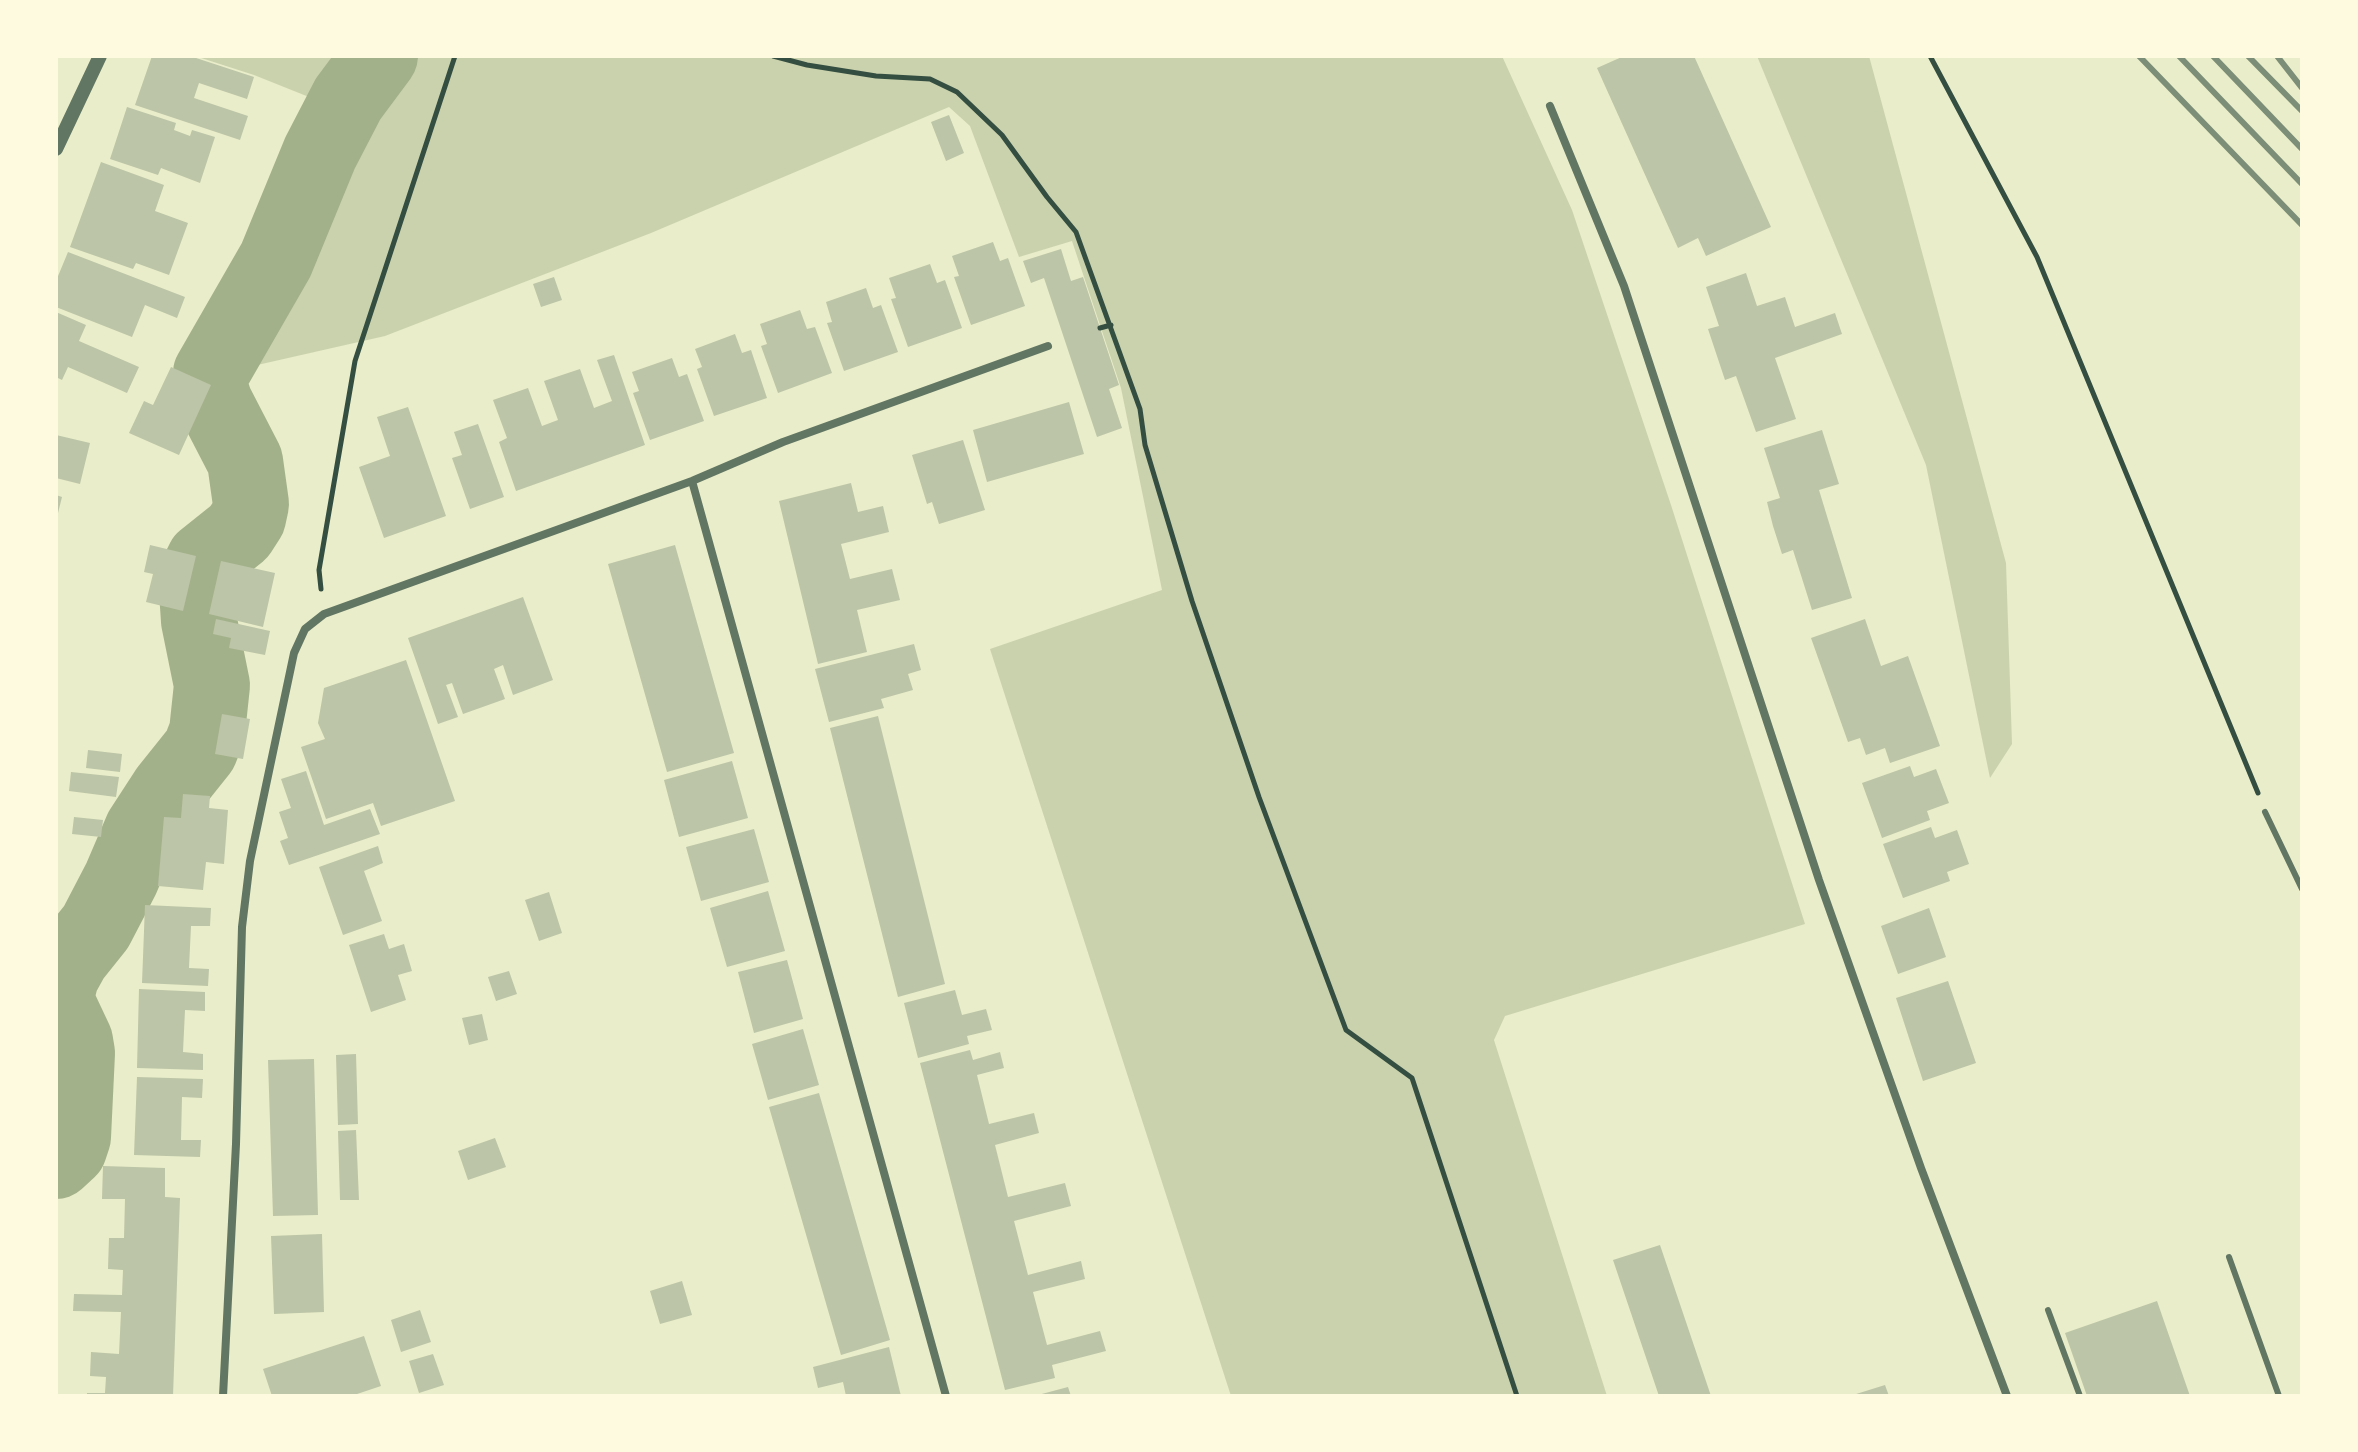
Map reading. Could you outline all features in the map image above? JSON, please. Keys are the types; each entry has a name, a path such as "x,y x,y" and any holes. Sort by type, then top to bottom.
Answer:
{"street":[{"path":"56,149 100,56"},
{"path":"1550,106 1624,286 1819,880 1921,1168 2007,1396"},
{"path":"223,1396 236,1144 242,927 250,861 294,653 305,629 324,614 692,481 783,442 1048,346"},
{"path":"692,481 946,1396"}],"lane":[{"path":"2265,812 2302,889"},
{"path":"2229,1257 2279,1396"},
{"path":"2048,1310 2080,1396"}],"path":[{"path":"324,614 319,570 355,361 455,56"},
{"path":"773,56 876,76 930,79 957,92 1002,135 1076,232 1140,409 1145,445 1192,601 1259,797 1346,1030 1412,1078 1517,1396"},
{"path":"1930,56 2037,257 2265,812"},
{"path":"1100,328 1111,325"}],"green space":[{"path":"195,56 1502,56 1572,210 1671,505 1805,924 1505,1016 1494,1040 1607,1396 1231,1396 990,649 1162,590 1121,388 1072,241 1019,257 970,126 949,107 651,233 385,336 222,373 294,240 349,113 254,75"},
{"path":"1757,56 1869,56 2006,563 2012,744 1990,778 1926,465"}],"building":[{"path":"152,56 190,56 254,77 247,99 199,83 194,98 248,116 240,140 135,105"},
{"path":"1624,56 1694,56 1771,227 1706,256 1698,238 1678,248 1597,68"},
{"path":"127,107 176,123 174,130 190,136 192,130 215,137 200,183 161,168 158,175 110,159"},
{"path":"949,115 964,153 946,161 931,122"},
{"path":"101,162 164,185 155,211 188,223 169,275 136,263 133,269 70,247"},
{"path":"993,242 1000,261 1008,258 1025,306 971,325 954,277 959,276 952,256"},
{"path":"1061,249 1071,281 1083,277 1119,385 1109,389 1122,428 1097,437 1044,278 1031,283 1023,261"},
{"path":"68,252 185,297 177,318 145,305 132,337 56,307 56,281"},
{"path":"930,264 937,283 945,280 962,328 908,347 891,299 896,298 889,278"},
{"path":"1746,273 1757,306 1785,297 1795,327 1835,313 1842,334 1775,358 1796,419 1756,432 1736,376 1725,380 1708,329 1719,326 1706,287"},
{"path":"554,277 562,300 541,307 533,284"},
{"path":"866,288 873,308 881,305 898,352 844,371 827,323 832,322 826,302"},
{"path":"800,310 807,329 815,327 832,373 778,393 761,346 767,344 760,324"},
{"path":"56,312 86,325 79,341 139,367 127,393 68,367 62,380 56,377"},
{"path":"735,334 742,353 751,350 767,398 714,416 697,369 702,367 695,349"},
{"path":"614,355 645,445 516,491 499,442 507,438 493,400 528,388 542,426 558,420 544,381 580,369 594,408 612,401 597,360"},
{"path":"672,358 679,377 687,374 704,421 650,440 633,393 639,391 632,372"},
{"path":"171,367 211,385 179,455 129,433 144,401 153,405"},
{"path":"1069,402 1084,454 987,482 973,430"},
{"path":"408,407 446,516 384,538 359,467 390,456 377,417"},
{"path":"478,424 504,497 470,509 452,458 462,455 454,432"},
{"path":"1822,430 1839,484 1819,490 1852,598 1812,610 1793,550 1782,554 1773,526 1767,502 1780,498 1764,448"},
{"path":"56,435 90,443 80,484 56,478"},
{"path":"963,440 985,510 939,524 932,502 927,504 912,455"},
{"path":"851,483 858,512 883,506 889,532 841,544 850,579 892,569 900,600 857,610 867,652 818,664 779,501"},
{"path":"56,495 62,497 57,517 56,517"},
{"path":"150,545 196,556 183,611 146,602 153,574 144,572"},
{"path":"675,545 734,753 667,772 608,564"},
{"path":"221,561 275,573 263,627 209,614"},
{"path":"523,597 553,680 513,695 503,665 494,669 505,699 463,714 452,683 446,685 458,717 438,724 408,638"},
{"path":"216,619 270,631 265,655 229,648 231,638 213,634"},
{"path":"1865,619 1881,666 1908,656 1940,746 1890,763 1885,748 1866,755 1860,738 1848,742 1811,638"},
{"path":"914,644 921,670 908,674 913,690 881,699 884,708 829,722 815,669"},
{"path":"406,660 455,801 381,826 373,803 326,819 301,747 325,739 318,723 324,688"},
{"path":"222,714 250,719 243,759 215,754"},
{"path":"878,716 945,984 898,997 830,728"},
{"path":"88,750 122,754 120,772 86,768"},
{"path":"732,761 748,818 679,837 664,780"},
{"path":"1910,766 1914,777 1936,769 1949,803 1927,811 1930,820 1882,838 1862,783"},
{"path":"306,771 324,825 370,809 380,834 289,865 280,841 288,838 279,812 291,808 281,779"},
{"path":"71,772 119,777 116,797 69,791"},
{"path":"183,794 210,796 209,808 228,810 224,864 206,862 203,890 158,886 164,817 181,818"},
{"path":"74,817 103,820 101,837 72,834"},
{"path":"1931,827 1935,838 1957,830 1969,864 1947,872 1950,881 1903,898 1883,844"},
{"path":"754,829 769,882 701,901 686,847"},
{"path":"378,846 383,863 364,871 382,921 343,935 319,867"},
{"path":"768,891 785,951 727,967 710,908"},
{"path":"549,892 562,933 539,941 525,900"},
{"path":"145,905 211,908 210,926 191,926 189,968 209,969 208,986 142,983"},
{"path":"1929,908 1946,957 1898,974 1881,926"},
{"path":"384,934 389,949 404,944 412,971 398,975 406,1000 371,1012 349,945"},
{"path":"787,960 803,1019 754,1033 738,972"},
{"path":"509,971 517,994 496,1001 488,977"},
{"path":"1948,981 1976,1063 1923,1081 1896,998"},
{"path":"139,989 205,992 205,1011 185,1010 183,1052 203,1054 203,1070 137,1068"},
{"path":"955,990 962,1015 986,1009 992,1030 967,1036 969,1044 918,1058 904,1003"},
{"path":"482,1014 488,1040 469,1045 462,1018"},
{"path":"803,1029 819,1085 768,1100 752,1044"},
{"path":"970,1050 973,1060 1000,1052 1004,1068 977,1075 989,1124 1034,1113 1039,1133 995,1145 1008,1197 1065,1183 1071,1206 1014,1221 1028,1275 1081,1261 1085,1279 1033,1292 1047,1345 1100,1331 1106,1351 1052,1365 1055,1378 1005,1390 920,1063"},
{"path":"356,1054 358,1124 338,1125 336,1055"},
{"path":"314,1059 318,1215 273,1216 268,1060"},
{"path":"137,1077 203,1079 202,1098 182,1097 181,1140 201,1140 200,1157 134,1155"},
{"path":"819,1093 890,1340 841,1355 769,1107"},
{"path":"356,1130 359,1200 340,1200 338,1131"},
{"path":"495,1138 506,1167 468,1180 458,1151"},
{"path":"103,1166 165,1168 165,1197 180,1198 173,1396 87,1396 87,1393 105,1393 106,1377 90,1376 91,1352 119,1354 121,1312 73,1311 74,1294 122,1295 123,1270 108,1269 109,1238 124,1238 125,1199 102,1199"},
{"path":"322,1234 324,1312 274,1314 271,1236"},
{"path":"1660,1245 1711,1396 1659,1396 1613,1260"},
{"path":"682,1281 692,1315 660,1324 650,1291"},
{"path":"2157,1301 2190,1396 2087,1396 2065,1333"},
{"path":"420,1310 431,1342 401,1352 391,1320"},
{"path":"364,1336 381,1386 351,1396 272,1396 263,1369"},
{"path":"889,1347 901,1396 846,1396 843,1382 818,1388 813,1367"},
{"path":"433,1354 444,1385 419,1393 409,1361"},
{"path":"1885,1385 1889,1396 1853,1396 1853,1395"},
{"path":"1068,1387 1071,1396 1038,1396 1038,1395"}],"waterway":[{"path":"56,1161 69,1149 73,1137 77,1053 75,1041 59,1007 57,993 61,977 72,957 96,927 142,830 168,790 200,750 207,732 212,685 199,621 196,576 204,560 239,532 248,518 251,504 245,461 215,403 210,388 211,373 276,260 320,153 348,99 380,56"}],"railway":[{"path":"2139,56 2302,225"},
{"path":"2179,56 2302,184"},
{"path":"2213,56 2302,149"},
{"path":"2248,56 2302,111"},
{"path":"2277,56 2302,88"}]}
